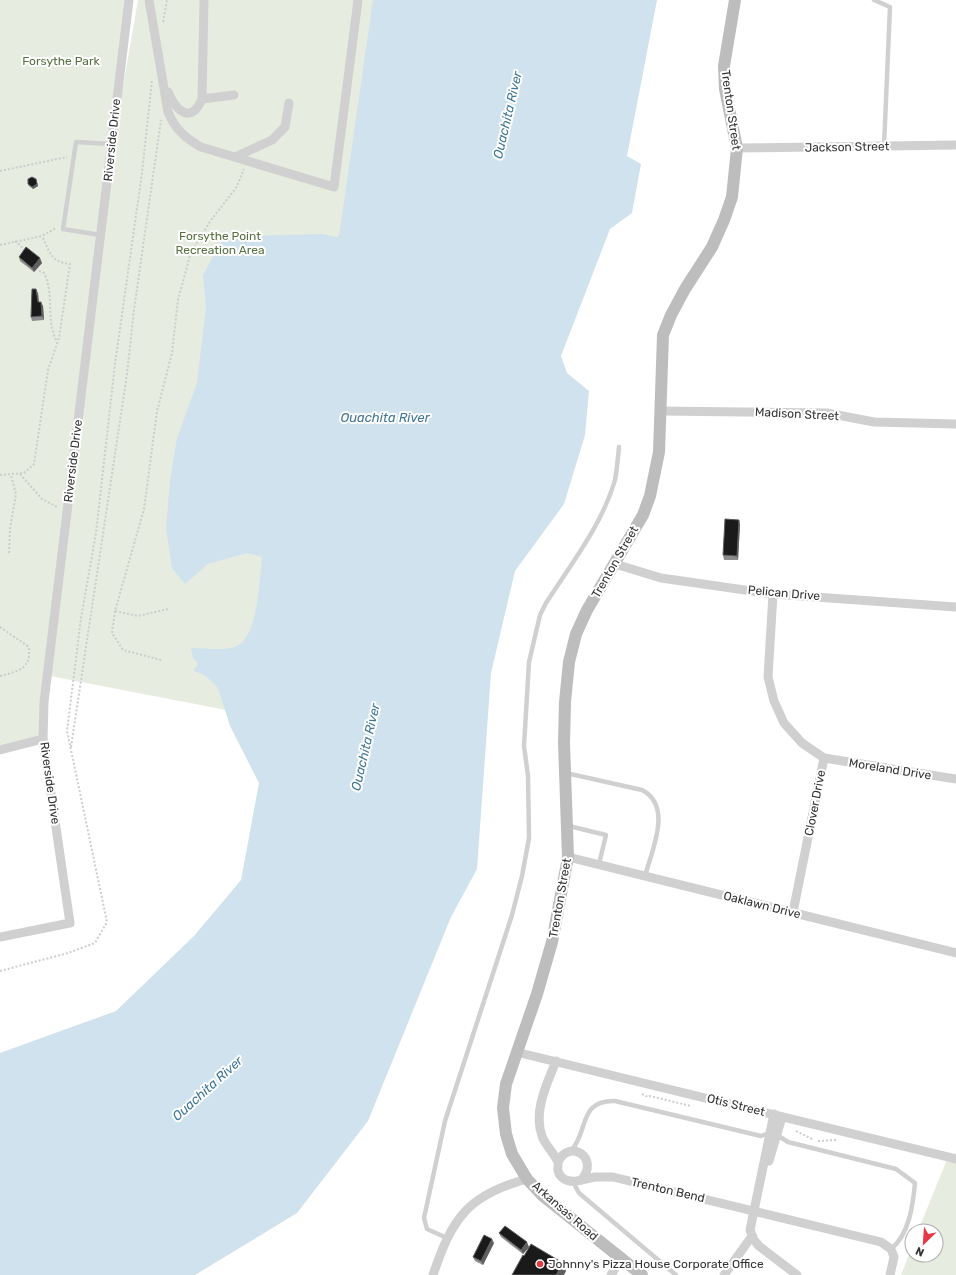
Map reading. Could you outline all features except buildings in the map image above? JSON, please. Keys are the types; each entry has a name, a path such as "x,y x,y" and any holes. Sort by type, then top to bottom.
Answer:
{"street":[{"name":"Riverside Drive","path":"0,937 70,923 43,739 44,702 100,235 113,144 117,94 129,0"},
{"path":"149,0 168,112 184,137 201,147 334,187 358,0"},
{"path":"162,76 172,102 181,111 187,114 193,113 198,108 202,99 204,0"},
{"name":"Trenton Street","path":"506,1134 502,1108 506,1084 537,994 552,942 568,857 564,772 565,709 569,662 576,634 587,610 643,515 650,496 659,452 663,335 674,308 712,247 732,197 737,148 725,89 724,66 735,0"},
{"path":"202,99 234,96"},
{"path":"235,158 272,140 285,127 289,103"},
{"name":"Jackson Street","path":"737,148 956,145"},
{"name":"Madison Street","path":"661,411 827,413 874,422 956,424"},
{"name":"Pelican Drive","path":"614,564 661,578 773,594 956,607"},
{"name":"Clover Drive","path":"773,594 768,677 774,701 784,723 802,743 824,758 793,912"},
{"path":"0,750 43,739"},
{"name":"Moreland Drive","path":"824,758 956,779"},
{"name":"Oaklawn Drive","path":"568,857 956,953"},
{"name":"Otis Street","path":"516,1052 956,1159"},
{"path":"556,1061 543,1093 538,1116 541,1135 558,1162 560,1176 568,1181 577,1181 588,1170 587,1161 581,1153 571,1151 563,1155 558,1162"},
{"path":"778,1116 750,1230 759,1246 797,1275"},
{"name":"Arkansas Road","path":"506,1134 512,1154 527,1179 542,1195 642,1275"},
{"name":"Trenton Bend","path":"577,1181 595,1177 613,1177 881,1242 891,1249"},
{"path":"433,1275 447,1238 465,1210 480,1197 502,1186 527,1179"},
{"path":"724,1275 752,1236"},
{"path":"890,1275 894,1257 891,1249"},
{"path":"611,1275 621,1259"}],"lane":[{"path":"874,0 890,8 884,146"},
{"path":"100,235 63,229 64,222 76,142 113,144"},
{"path":"447,1238 428,1229 424,1218 445,1121 512,915 529,838 525,725 530,662 534,637 540,615 546,603 606,505 615,479 619,447"},
{"path":"564,772 642,790 650,794 656,804 659,816 645,876"},
{"path":"567,826 606,835 599,864"},
{"path":"571,1151 576,1145 588,1111 593,1106 608,1101 615,1101 761,1136 773,1134 788,1142 896,1169 915,1183 913,1201 903,1234 891,1249"},
{"path":"577,1181 579,1193 676,1275"}],"path":[{"path":"0,971 68,953 95,943 107,922 67,730 81,618 96,533 110,403 142,173 148,112"},
{"path":"71,749 128,374 134,310 161,118"},
{"path":"0,171 74,156"},
{"path":"161,660 123,650 112,633 115,611 144,510 157,411 172,353 178,300 191,252 211,220 236,188 247,161"},
{"path":"0,245 42,236 64,222"},
{"path":"0,475 24,474 34,464 48,370 57,343 65,309 70,264 60,263 50,256 42,236"},
{"path":"15,241 25,251"},
{"path":"39,271 44,273 49,283 49,316 52,331 57,343"},
{"path":"20,474 42,498 59,507"},
{"path":"9,554 10,529 16,494 12,475"},
{"path":"115,611 138,616 168,609"},
{"path":"0,627 29,646 30,657 25,667 14,673 0,676"},
{"path":"636,1092 648,1097 650,1096 696,1107"}],"green space":[{"name":"Forsythe Point Recreation Area","path":"0,0 129,0 113,144 138,0 375,0 328,347 263,717 50,676 43,739 0,750"},
{"path":"948,1157 956,1159 956,1275 901,1275 906,1263 944,1263 944,1223 921,1223"}],"water":[{"name":"Ouachita River","path":"373,0 657,0 627,156 641,164 632,213 610,229 561,356 567,373 589,391 585,435 564,504 515,571 491,673 477,869 451,917 368,1121 297,1213 195,1275 0,1275 0,1053 116,1011 194,936 241,880 259,783 230,726 218,688 206,676 193,670 197,666 197,662 193,658 191,648 224,649 234,647 242,642 253,621 262,557 247,553 208,564 185,584 172,568 166,529 170,481 177,438 197,383 206,306 203,275 224,237 322,234 337,237 339,236"}],"place":[{"name":"Johnny's Pizza House Corporate Office","path":"540,1264"}],"park label":[{"name":"Forsythe Park","path":"61,61"}]}
